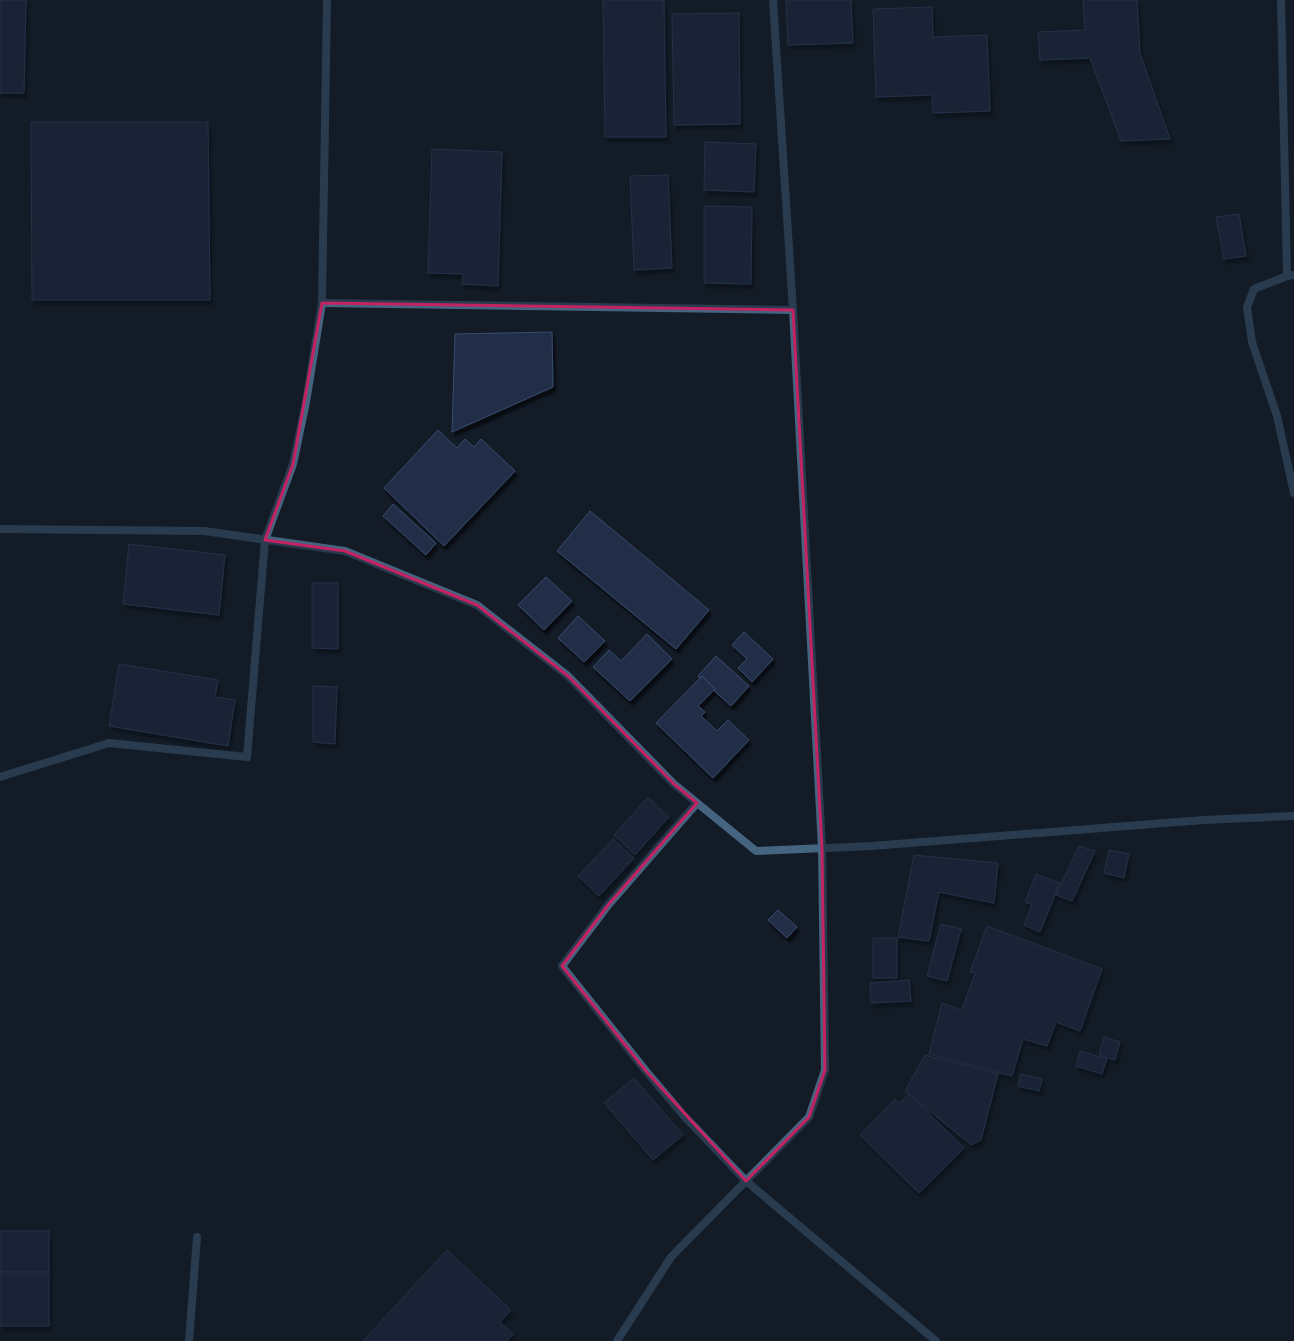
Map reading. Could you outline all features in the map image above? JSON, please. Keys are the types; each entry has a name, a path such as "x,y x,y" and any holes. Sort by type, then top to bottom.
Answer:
{"street":[{"path":"0,777 109,743 247,757 265,540 293,464 306,402 322,302 327,0"},
{"path":"617,1341 671,1257 809,1117 825,1070 822,848 793,310 773,0"},
{"path":"1281,0 1290,275 1254,289 1247,307 1252,342 1277,416 1294,493"},
{"path":"322,302 793,310"},
{"path":"0,528 204,531 345,551 477,605 568,676 674,784 756,851 872,846 1203,820 1294,816"},
{"path":"697,803 608,904 562,966 684,1116 746,1181 936,1341"},
{"path":"189,1341 197,1237"}],"highlighted area":[{"path":"322,303 793,310 822,848 825,1070 809,1117 746,1181 646,1071 562,966 609,904 697,803 674,784 568,676 477,605 345,551 265,540 293,464"}],"building":[{"path":"0,0 26,0 24,93 0,93"},
{"path":"603,0 664,0 666,137 605,137"},
{"path":"786,0 851,0 853,43 788,45"},
{"path":"1083,0 1137,0 1140,53 1170,139 1121,141 1090,58 1040,60 1038,32 1085,30"},
{"path":"932,7 933,37 987,35 990,111 933,113 932,95 876,97 873,9"},
{"path":"739,13 740,124 674,125 672,14"},
{"path":"31,122 208,122 210,300 32,300"},
{"path":"705,142 756,144 754,192 704,190"},
{"path":"432,149 502,152 498,286 462,284 463,274 428,273"},
{"path":"668,175 672,268 634,270 630,176"},
{"path":"704,206 752,207 751,284 704,283"},
{"path":"1239,214 1246,256 1224,259 1216,217"},
{"path":"552,332 553,387 452,432 455,334"},
{"path":"438,430 457,448 465,439 474,447 481,439 515,471 444,546 384,488"},
{"path":"393,504 436,543 426,555 383,516"},
{"path":"590,511 709,610 676,649 557,551"},
{"path":"129,544 225,555 219,615 123,604"},
{"path":"546,577 572,601 544,630 518,605"},
{"path":"312,583 338,583 338,649 312,648"},
{"path":"578,616 605,641 584,662 558,638"},
{"path":"744,632 773,659 752,682 738,668 747,659 732,645"},
{"path":"647,634 672,659 630,701 593,667 609,650 621,661"},
{"path":"716,656 749,686 731,706 698,676"},
{"path":"119,664 218,680 215,697 235,700 228,746 109,726"},
{"path":"702,676 715,689 698,706 705,712 701,716 717,731 728,720 749,740 713,778 656,723"},
{"path":"313,686 337,687 335,744 313,742"},
{"path":"648,797 669,817 635,855 614,835"},
{"path":"613,839 634,858 599,896 578,876"},
{"path":"1079,846 1095,851 1072,901 1056,895"},
{"path":"1109,850 1129,854 1124,878 1104,873"},
{"path":"914,855 998,863 994,903 939,892 929,941 898,937"},
{"path":"1036,874 1060,883 1040,932 1024,925 1032,905 1025,902"},
{"path":"778,910 797,927 787,938 768,920"},
{"path":"941,924 961,929 947,981 927,976"},
{"path":"987,926 1102,969 1080,1031 1056,1022 1047,1046 1023,1039 1012,1076 929,1054 942,1003 962,1010 975,973 970,972"},
{"path":"873,938 897,938 897,978 873,978"},
{"path":"909,980 911,1001 871,1003 870,983"},
{"path":"1104,1037 1120,1042 1115,1060 1099,1055"},
{"path":"1080,1051 1107,1059 1102,1074 1076,1066"},
{"path":"925,1055 998,1074 981,1140 971,1145 905,1091"},
{"path":"1021,1074 1042,1079 1039,1091 1018,1086"},
{"path":"634,1078 683,1135 653,1160 604,1103"},
{"path":"909,1094 964,1148 919,1193 860,1135 895,1099 899,1103"},
{"path":"0,1231 49,1231 49,1272 0,1272"},
{"path":"447,1250 511,1310 500,1322 513,1334 507,1341 363,1341"},
{"path":"0,1274 49,1274 49,1326 0,1326"}]}
